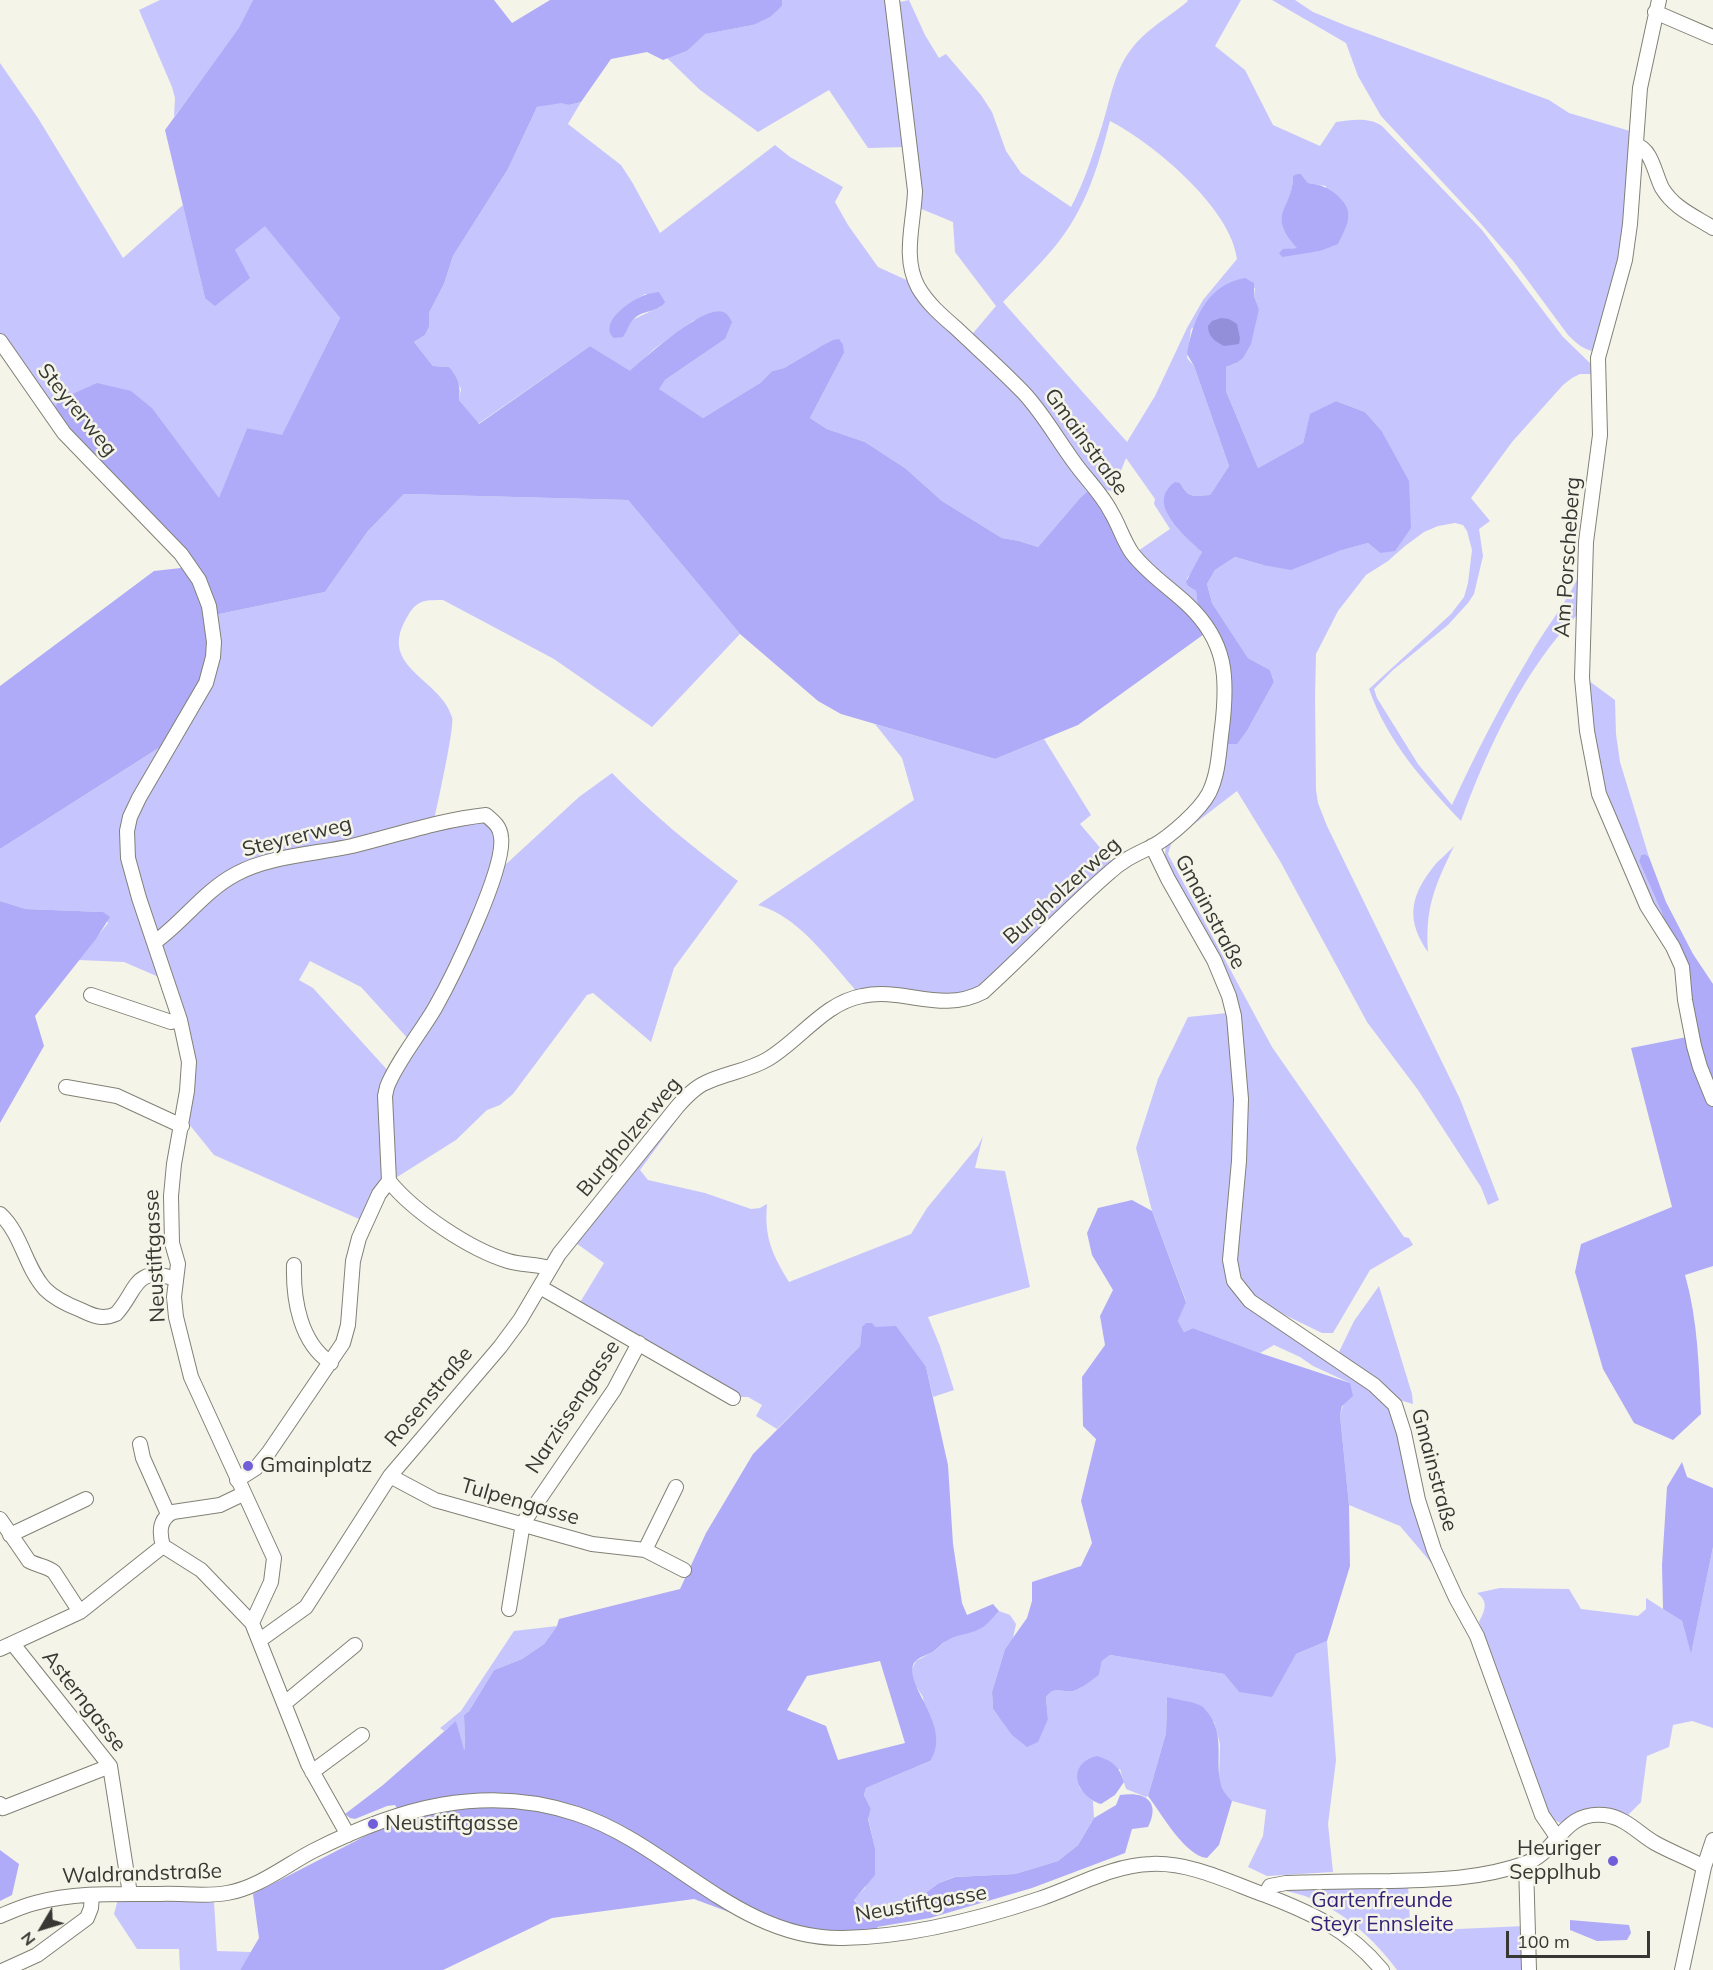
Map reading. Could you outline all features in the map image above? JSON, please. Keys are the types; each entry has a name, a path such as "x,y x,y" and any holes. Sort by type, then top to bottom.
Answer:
{"street":[{"name":"Gmainstraße","path":"892,0 915,191 909,259 918,287 940,314 1011,380 1037,408 1112,512 1124,541 1133,554 1157,580 1197,614 1208,629 1221,655 1225,694 1219,757 1212,786 1203,802 1176,829 1152,846 1214,960 1234,1016 1241,1099 1239,1161 1230,1260 1234,1281 1250,1301 1374,1385 1395,1405 1402,1423 1418,1500 1434,1550 1456,1598 1478,1636 1542,1815 1557,1837"},
{"path":"1657,6 1713,37"},
{"name":"Am Porscheberg","path":"1657,6 1640,88 1627,252 1598,358 1600,435 1586,542 1582,649 1584,705 1599,794 1647,906 1673,947 1682,967 1685,1000 1694,1046 1713,1098"},
{"path":"1636,145 1646,152 1658,180 1672,202 1713,228"},
{"name":"Steyrerweg","path":"0,342 64,433 181,554 199,580 209,606 213,633 213,657 206,683 139,798 130,817 127,831 128,858 155,942 174,928 217,885 238,873 302,854 350,846 465,818 486,815 497,824 502,838 498,868 440,998 387,1087 385,1096 389,1181"},
{"name":"Burgholzerweg","path":"520,1320 549,1268 690,1093 704,1083 740,1072 768,1059 818,1018 850,999 872,994 950,1002 975,996 994,982 1110,871 1137,852 1152,846"},
{"name":"Neustiftgasse","path":"155,942 187,1047 189,1076 171,1196 172,1243 178,1264 175,1306 188,1365 243,1494 274,1558 271,1582 252,1623"},
{"path":"91,995 171,1022 180,1020"},
{"path":"66,1087 117,1096 182,1126"},
{"path":"237,1480 256,1468 331,1363 345,1336 353,1261 359,1238 378,1194 389,1181 408,1202 479,1248 510,1262 549,1268"},
{"path":"0,1214 17,1235 32,1269 46,1290 58,1300 90,1315 103,1318 116,1314 135,1284 150,1274 176,1279"},
{"path":"294,1265 294,1284 304,1331 319,1354 331,1363"},
{"path":"540,1287 733,1398"},
{"name":"Rosenstraße","path":"260,1640 306,1607 390,1476 500,1347 520,1320"},
{"name":"Narzissengasse","path":"523,1523 614,1390 639,1343"},
{"path":"140,1444 143,1458 168,1514"},
{"name":"Tulpengasse","path":"390,1476 435,1500 592,1544 645,1550 684,1570"},
{"path":"645,1550 676,1487"},
{"path":"243,1494 220,1505 168,1514 160,1529 163,1546 201,1570 252,1623 312,1772 348,1835"},
{"path":"5,1534 86,1499"},
{"path":"0,1519 5,1534 29,1561 54,1572 80,1612"},
{"path":"509,1609 523,1523"},
{"path":"6,1646 80,1612 163,1546"},
{"path":"285,1703 355,1645"},
{"name":"Asterngasse","path":"6,1646 110,1766 130,1894"},
{"path":"312,1772 362,1735"},
{"path":"0,1804 3,1808 110,1766"},
{"name":"Neustiftgasse","path":"348,1835 388,1818 429,1806 464,1801 517,1801 557,1808 595,1820 614,1829 645,1847 707,1890 754,1917 800,1934 841,1938 919,1930 986,1915 1043,1898 1110,1871 1134,1865 1153,1863 1180,1866 1264,1895 1328,1922 1364,1950 1382,1970"},
{"path":"1264,1895 1270,1886 1286,1883 1454,1880 1526,1863 1538,1857 1573,1822 1588,1816 1605,1815 1622,1821 1653,1842 1707,1872"},
{"name":"Waldrandstraße","path":"0,1916 38,1902 92,1895 213,1895 238,1890 348,1835"},
{"path":"1682,1970 1713,1840"},
{"path":"1526,1863 1529,1970"},
{"path":"4,1970 36,1954 87,1918 92,1895"}],"green space":[{"path":"160,0 253,0 240,28 174,117 175,98 172,87 139,10"},
{"path":"782,0 889,0 906,147 868,148 829,90 758,132 700,90 667,58 687,51 704,34 753,25 782,6"},
{"path":"909,0 925,35 939,58 946,54 981,95 992,112 1006,151 1021,173 1071,207 1092,157 1120,68 1132,48 1146,33 1187,0 1241,0 1215,46 1245,70 1273,125 1320,146 1336,122 1366,120 1382,126 1482,230 1563,337 1590,363 1592,374 1580,374 1563,385 1512,442 1471,498 1490,521 1479,529 1483,556 1474,594 1448,625 1393,670 1374,689 1377,698 1418,764 1452,805 1508,695 1570,593 1582,569 1580,612 1560,634 1525,683 1483,766 1461,821 1420,776 1396,743 1369,689 1451,614 1464,597 1472,550 1463,525 1455,523 1438,526 1424,532 1388,561 1366,575 1338,611 1316,654 1316,790 1318,803 1327,826 1460,1099 1499,1200 1488,1205 1481,1187 1418,1090 1367,1022 1280,861 1237,791 1172,841 1168,854 1272,1047 1404,1237 1409,1238 1413,1245 1370,1270 1333,1333 1322,1333 1264,1303 1245,1287 1240,1278 1237,1264 1244,1082 1238,1021 1164,864 1166,844 1200,811 1221,747 1248,729 1274,682 1270,670 1248,658 1212,603 1207,584 1215,570 1235,557 1263,565 1339,551 1368,543 1380,553 1381,430 1365,412 1336,401 1310,415 1303,443 1258,468 1226,391 1226,367 1236,363 1259,309 1254,296 1255,288 1191,329 1187,358 1194,366 1229,466 1210,495 1189,494 1180,483 1166,509 1175,526 1202,552 1193,572 1187,578 1188,586 1196,591 1198,608 1135,553 1170,529 1154,504 1155,499 1126,458 1113,491 1099,489 969,338 996,306 955,252 953,222 919,208 895,3","holes":["1110,121 1128,131 1167,161 1206,199 1232,239 1237,259 1203,300 1155,396 1127,442 1003,302 1047,256 1078,213 1091,183","1301,174 1308,183 1326,186 1320,251 1311,252 1289,248 1298,248 1283,228 1283,213 1292,188 1293,177"]},
{"path":"1272,0 1295,0 1313,12 1347,26 1549,100 1569,113 1633,130 1624,246 1595,348 1592,351 1581,346 1568,335 1514,262 1381,116 1358,76 1346,43"},
{"path":"0,63 38,118 123,258 183,205 205,298 235,250 265,225 340,318 282,436 247,428 219,499 153,409 48,421 0,351"},
{"path":"561,102 569,105 581,102 568,124 621,165 660,233 775,145 790,157 843,187 835,202 848,225 878,267 913,283 1008,381 1102,504 1088,492 1080,498 1038,547 1002,538 942,501 905,468 865,442 827,429 810,418 844,353 818,348 784,368 772,371 760,383 703,418 658,389 665,380 725,339 694,320 654,349 630,372 590,346 478,424 459,400 461,389 449,367 433,366 414,342 425,335 429,327 429,313 444,284 453,256 508,169 537,107","holes":["645,294 651,294 661,307 609,329 623,308"]},
{"path":"404,494 628,500 740,634 652,727 554,659 443,600 421,602 413,608 406,619 399,636 400,650 405,661 436,692 452,717 434,821 501,821 508,838 504,866 579,797 612,773 673,830 738,881 674,968 651,1042 593,993 587,995 513,1094 500,1105 487,1110 456,1140 394,1179 368,1223 214,1155 180,1113 184,1076 179,1032 161,978 124,962 79,960 108,923 103,912 26,909 0,901 0,849 179,735 205,617 325,592 368,531","holes":["310,961 361,987 411,1042 390,1073 313,988 299,980"]},
{"path":"1585,678 1615,700 1620,762 1649,857 1645,854 1641,855 1639,861 1662,913 1667,931 1658,918 1601,788"},
{"path":"875,724 995,759 1044,739 1091,815 1080,824 1114,864 983,987 955,997 856,992 822,951 799,928 772,910 758,905 914,800 902,758"},
{"path":"1454,846 1430,909 1428,952 1421,941 1414,921 1415,901 1418,891 1431,870"},
{"path":"1227,1013 1232,1022 1236,1142 1227,1275 1384,1399 1393,1411 1410,1491 1434,1566 1400,1526 1349,1505 1340,1415 1350,1383 1274,1345 1260,1353 1193,1328 1184,1332 1178,1321 1186,1301 1152,1211 1136,1148 1158,1079 1188,1017"},
{"path":"688,1101 640,1170 648,1180 705,1193 751,1209 767,1204 766,1216 770,1245 789,1282 911,1234 927,1208 978,1146 983,1136 975,1168 1005,1171 1030,1287 928,1317 954,1390 933,1397 926,1367 862,1327 860,1346 777,1429 756,1416 762,1405 748,1397 741,1397 579,1304 604,1263 573,1241"},
{"path":"1379,1286 1412,1394 1413,1404 1396,1399 1380,1380 1368,1376 1339,1352 1354,1321"},
{"path":"1713,1547 1713,1728 1692,1721 1673,1725 1669,1747 1647,1756 1641,1802 1628,1815 1576,1815 1560,1823 1548,1816 1479,1622 1485,1606 1481,1596 1477,1593 1500,1588 1569,1589 1581,1609 1638,1616 1646,1609 1646,1598 1682,1621 1691,1653"},
{"path":"999,1611 1010,1615 1016,1624 1013,1638 1005,1649 992,1692 993,1709 999,1717 1048,1719 1046,1697 1049,1693 1055,1690 1073,1691 1083,1686 1099,1675 1102,1661 1110,1655 1224,1674 1239,1692 1296,1654 1327,1641 1336,1760 1328,1824 1333,1872 1267,1876 1248,1867 1263,1836 1266,1810 1232,1801 1226,1796 1219,1780 1220,1744 1214,1722 1167,1697 1166,1733 1148,1796 1126,1789 1120,1769 1079,1787 1093,1801 1094,1818 1078,1845 1058,1861 1015,1874 954,1877 939,1883 920,1897 886,1912 863,1910 854,1899 865,1888 875,1848 868,1818 871,1809 864,1795 866,1788 930,1761 923,1697 912,1680 911,1671 916,1661 936,1650 946,1640 982,1627"},
{"path":"557,1626 544,1644 522,1659 494,1670 469,1711 464,1715 465,1748 463,1751 456,1722 444,1731 440,1728 461,1711 514,1631"},
{"name":"Gartenfreunde Steyr Ennsleite","path":"1286,1885 1408,1885 1410,1923 1413,1931 1525,1926 1526,1970 1397,1970 1370,1938 1348,1920 1312,1899 1286,1891"},
{"path":"118,1899 214,1902 217,1951 251,1952 240,1970 180,1970 179,1949 137,1949 114,1914"}],"shaded area":[{"path":"253,0 494,0 512,23 550,0 782,0 782,6 770,17 753,25 705,34 687,51 663,60 647,52 611,59 581,102 537,107 508,169 453,256 444,284 429,313 429,327 425,335 414,342 433,366 449,367 458,382 459,400 479,424 590,346 630,371 689,324 714,312 723,312 732,322 725,339 665,380 659,389 703,418 760,383 772,371 784,368 833,340 839,339 844,353 810,418 827,429 865,442 905,468 942,501 1002,538 1038,547 1080,498 1087,492 1091,493 1175,600 1207,632 1078,725 995,759 841,714 818,701 740,634 628,500 404,494 368,531 325,592 205,617 209,679 179,735 0,849 0,686 154,571 190,567 48,421 59,400 97,383 131,391 153,409 219,498 247,428 282,435 340,318 265,226 235,250 250,278 215,306 205,298 165,130 239,28"},
{"path":"1301,174 1308,183 1331,190 1338,196 1347,208 1348,219 1338,244 1320,251 1282,257 1279,253 1283,249 1297,248 1283,227 1282,219 1293,176"},
{"path":"1245,278 1254,283 1254,296 1259,309 1251,344 1243,358 1226,367 1226,391 1258,468 1303,443 1310,414 1336,401 1365,412 1381,430 1409,481 1411,528 1395,551 1380,553 1368,543 1339,551 1291,570 1235,557 1215,570 1207,584 1212,603 1248,658 1270,670 1274,682 1237,744 1227,744 1222,740 1229,684 1198,608 1196,591 1186,582 1202,552 1171,520 1164,500 1167,491 1175,482 1180,483 1189,494 1210,495 1229,466 1194,366 1187,354 1193,329 1211,296 1232,282"},
{"path":"659,292 665,302 656,309 636,317 623,337 614,338 610,332 610,326 618,312 639,297"},
{"path":"1221,318 1229,319 1237,324 1239,344 1224,346 1211,336 1208,326 1212,321"},
{"path":"1645,854 1649,857 1666,902 1693,954 1713,984 1713,1266 1685,1275 1695,1327 1701,1414 1673,1440 1634,1423 1603,1369 1575,1272 1581,1244 1672,1207 1631,1048 1687,1037 1692,1032 1662,913 1639,861 1641,855"},
{"path":"0,901 26,909 103,912 110,917 96,939 35,1016 44,1046 0,1123"},
{"path":"1132,1200 1152,1211 1186,1302 1178,1321 1184,1332 1193,1328 1350,1383 1353,1396 1342,1406 1340,1415 1349,1505 1350,1566 1327,1641 1296,1654 1272,1697 1239,1692 1224,1674 1110,1655 1102,1661 1099,1675 1083,1686 1073,1691 1055,1690 1049,1693 1046,1697 1048,1719 1038,1742 1027,1747 1012,1735 993,1709 992,1692 1005,1649 1027,1618 1032,1601 1032,1582 1081,1566 1092,1543 1081,1501 1096,1439 1083,1426 1082,1377 1105,1345 1100,1316 1113,1290 1092,1255 1087,1233 1098,1208"},
{"path":"866,1323 872,1323 875,1327 896,1326 926,1367 948,1465 953,1544 962,1603 967,1615 993,1604 999,1611 983,1627 946,1641 914,1663 912,1672 932,1721 936,1734 936,1748 930,1761 866,1788 864,1795 871,1809 868,1819 875,1848 875,1875 854,1900 863,1910 886,1912 920,1897 939,1883 955,1877 1015,1874 1058,1861 1078,1845 1094,1818 1116,1805 1120,1795 1137,1795 1151,1804 1152,1818 1148,1827 1132,1829 1125,1853 1032,1888 930,1918 877,1927 886,1938 809,1942 694,1899 552,1918 443,1970 240,1970 259,1938 253,1894 375,1831 403,1820 395,1805 355,1819 345,1814 383,1785 456,1721 464,1750 464,1715 469,1711 494,1670 522,1659 544,1644 557,1626 559,1619 680,1589 706,1533 753,1454 860,1346 862,1327","holes":["880,1661 905,1743 838,1760 826,1726 787,1710 807,1676"]},
{"path":"1682,1462 1687,1477 1713,1488 1713,1547 1691,1654 1682,1621 1663,1609 1662,1565 1667,1487"},
{"path":"1167,1697 1203,1707 1215,1725 1218,1737 1220,1782 1224,1792 1232,1801 1219,1845 1207,1858 1190,1850 1182,1842 1148,1796 1166,1733"},
{"path":"1097,1756 1115,1765 1124,1782 1115,1795 1101,1804 1085,1794 1078,1780 1081,1766 1087,1760"},
{"path":"0,1850 19,1864 12,1895 0,1901"},
{"path":"1570,1920 1629,1925 1631,1933 1627,1940 1597,1941 1570,1930"}],"place":[{"name":"Gmainplatz","path":"248,1466"},
{"name":"Neustiftgasse","path":"373,1824"},
{"name":"Heuriger Sepplhub","path":"1613,1861"}]}
